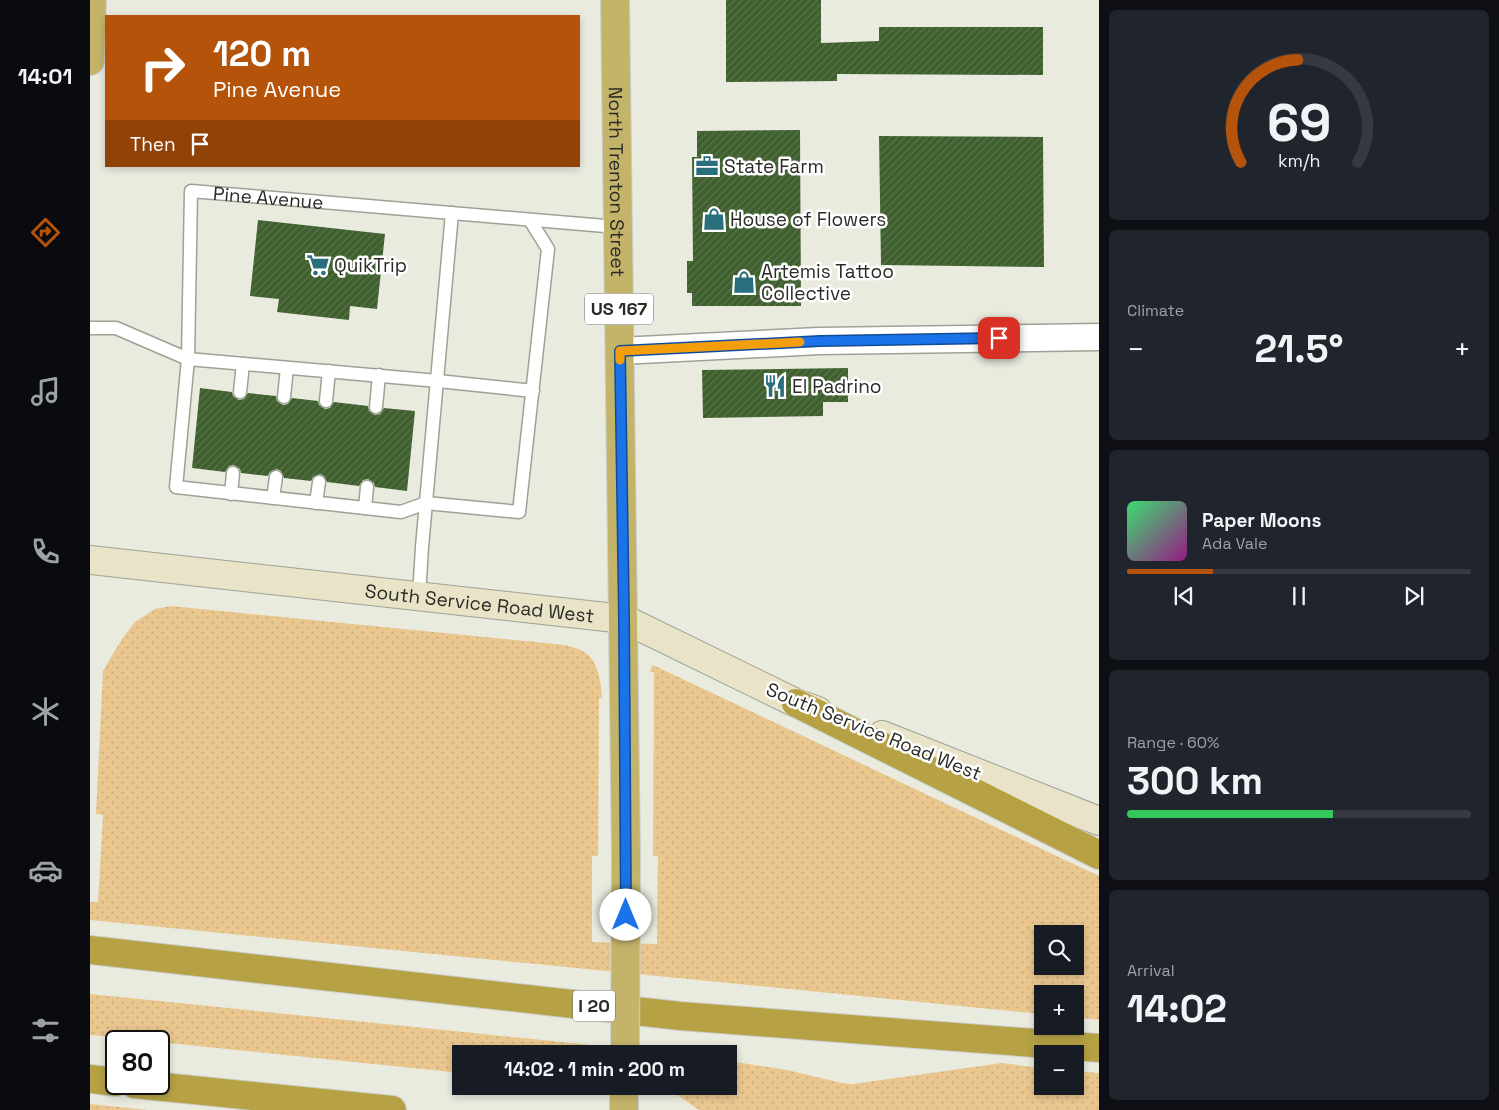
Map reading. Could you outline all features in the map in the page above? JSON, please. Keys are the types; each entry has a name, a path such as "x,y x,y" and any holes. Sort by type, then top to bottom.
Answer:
{"highway":[{"path":"90,61 92,0"},
{"name":"North Trenton Street","path":"616,0 617,227 624,618 625,1045"},
{"path":"796,703 1099,855"},
{"name":"I 20","path":"90,950 680,1016 1099,1048"},
{"path":"90,1079 105,1081"},
{"path":"170,1088 392,1110"},
{"path":"624,1095 624,1110"}],"main road":[{"name":"South Service Road West","path":"90,560 624,618 796,703 920,749 1099,821"}],"street":[{"path":"620,351 820,341 1099,337"}],"lane":[{"name":"Pine Avenue","path":"188,359 191,191 617,227"},
{"path":"419,596 452,213"},
{"path":"188,359 176,487 401,512 426,502 519,512 548,249 530,220"},
{"path":"90,328 116,328 188,359 438,380 533,391"},
{"path":"240,392 243,364"},
{"path":"284,397 287,368"},
{"path":"326,401 328,371"},
{"path":"376,407 379,376"},
{"path":"231,494 233,472"},
{"path":"273,498 276,477"},
{"path":"316,503 319,482"},
{"path":"365,508 367,487"}],"shaded area":[{"path":"171,606 565,645 580,649 591,658 597,669 602,698 599,698 598,856 592,856 592,942 657,944 658,856 653,856 654,672 650,672 652,666 655,666 1099,876 1099,1020 1084,1018 1084,985 1034,985 1034,1013 90,920 90,902 98,902 103,815 96,814 103,671 122,639 135,622 155,609"},
{"path":"90,994 592,1045 452,1045 452,1072 170,1043 170,1030 105,1030 105,1036 90,1035"},
{"path":"737,1062 787,1070 853,1084 1002,1063 1034,1067 1034,1095 1084,1095 1084,1072 1099,1073 1099,1110 699,1110 677,1095 737,1095"},
{"path":"90,1104 148,1110 90,1110"}],"building":[{"path":"726,0 821,0 821,43 879,41 879,27 1043,27 1043,75 837,74 837,81 726,82"},
{"path":"800,130 801,306 692,306 692,293 687,293 687,261 693,261 692,157 697,157 697,131"},
{"path":"879,136 1043,137 1044,267 881,265"},
{"name":"QuikTrip","path":"258,220 385,234 377,309 350,306 349,320 277,312 279,299 250,296"},
{"name":"El Padrino","path":"848,368 848,402 823,402 823,416 703,418 702,370"},
{"path":"200,388 232,392 233,396 239,400 244,399 248,393 276,396 277,401 283,405 288,404 292,398 318,401 319,405 325,409 330,408 334,402 368,406 369,411 375,415 380,414 384,408 415,411 407,491 375,487 374,483 368,479 363,480 359,486 327,482 324,476 320,474 313,477 311,481 284,478 281,471 277,469 270,472 268,476 241,473 240,469 234,465 229,466 225,472 192,468"}],"slow traffic":[{"path":"620,360 620,351 800,342"}],"place":[{"name":"State Farm","path":"707,166"},
{"name":"House of Flowers","path":"714,219"},
{"name":"QuikTrip","path":"318,265"},
{"name":"Artemis Tattoo Collective","path":"744,282"},
{"name":"El Padrino","path":"775,386"}],"route":[{"path":"626,915 620,351 820,341 999,338"}]}
